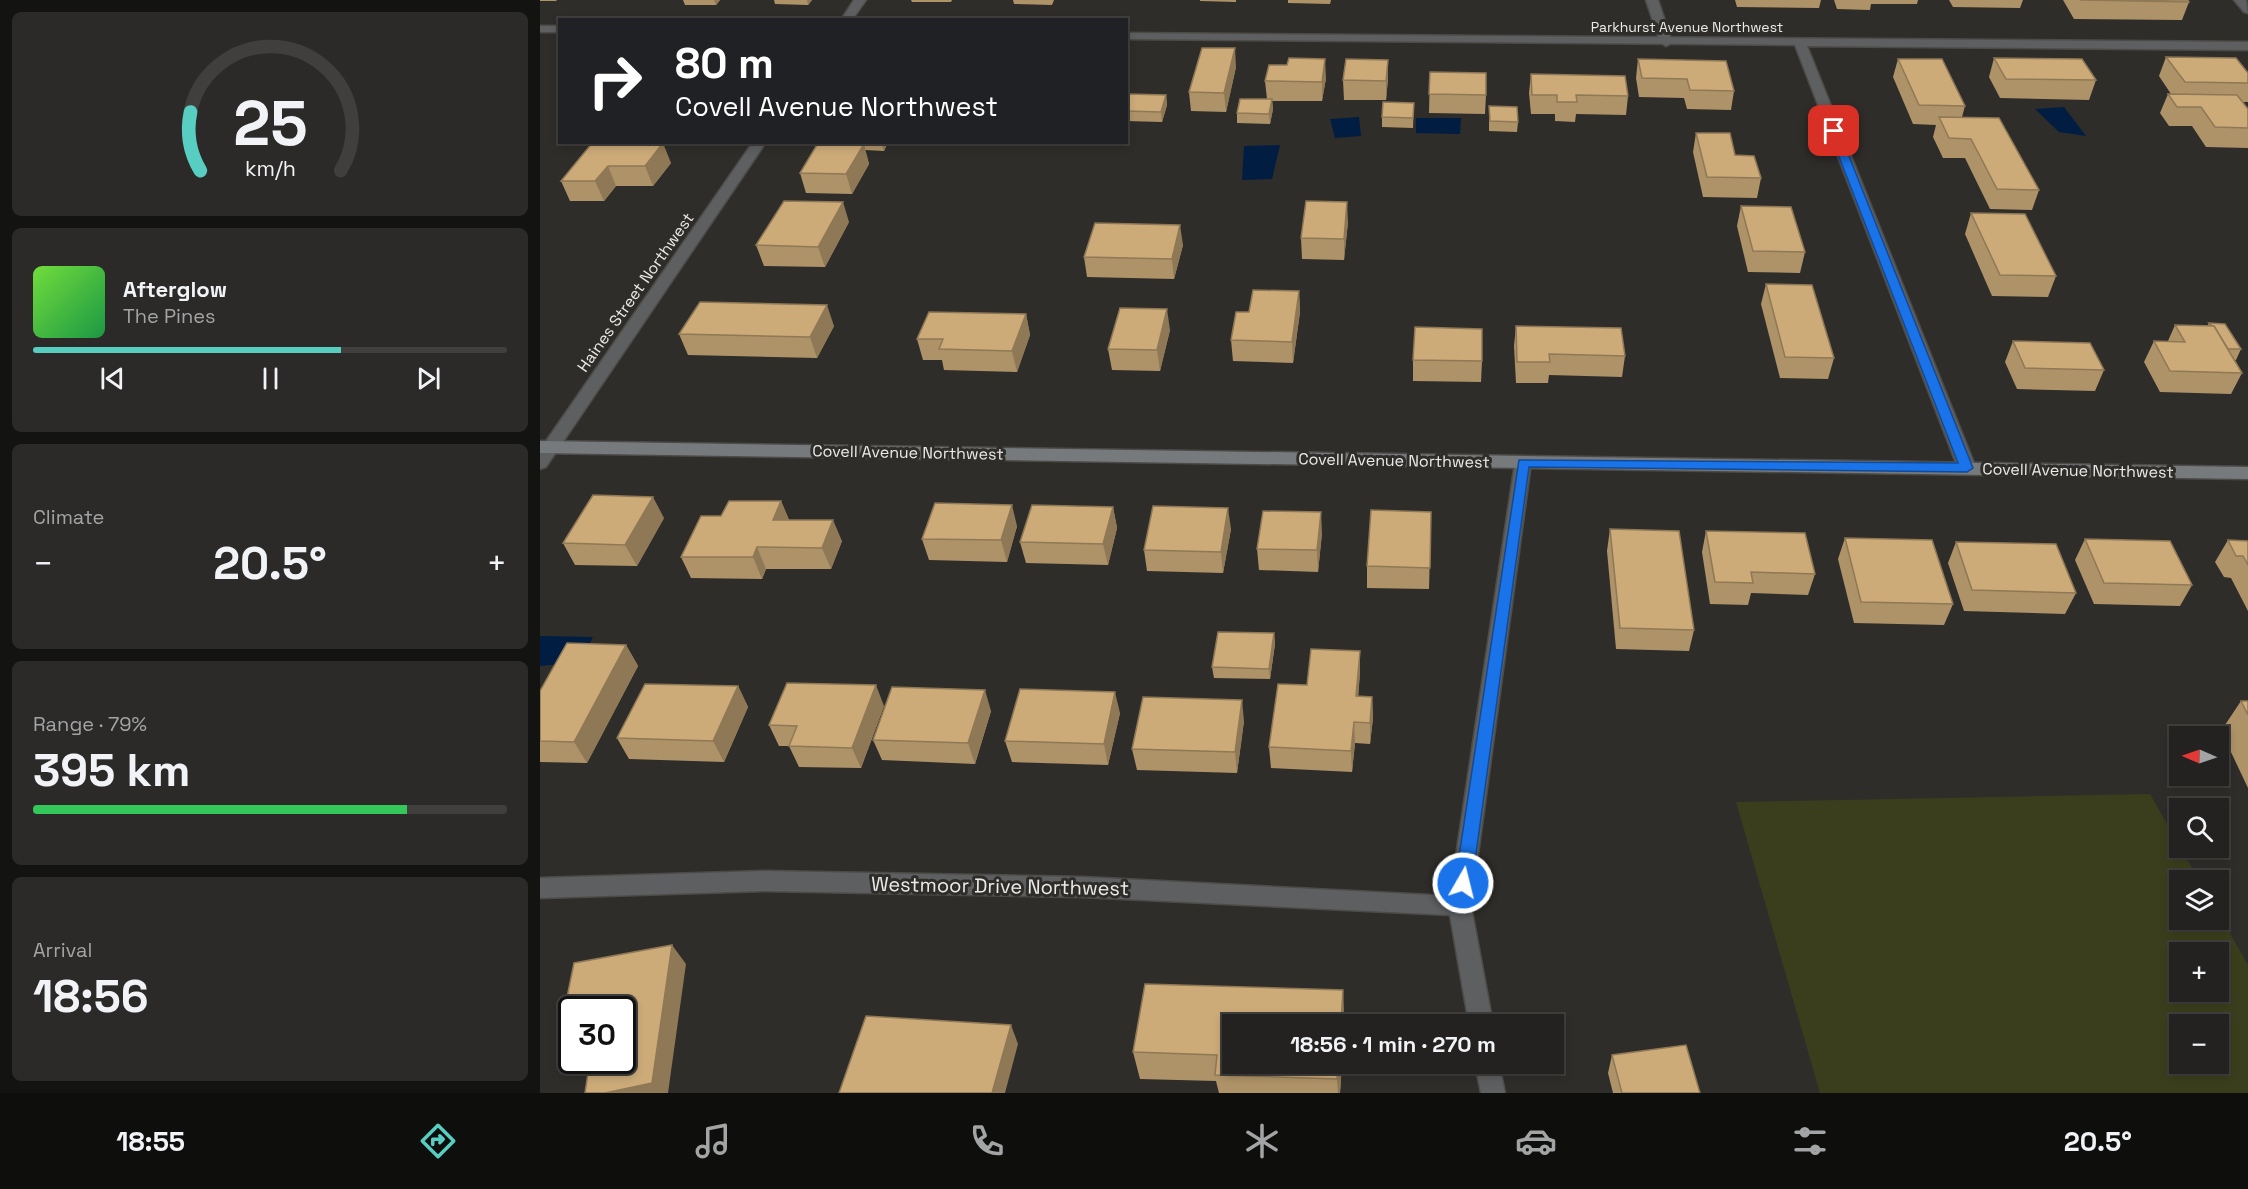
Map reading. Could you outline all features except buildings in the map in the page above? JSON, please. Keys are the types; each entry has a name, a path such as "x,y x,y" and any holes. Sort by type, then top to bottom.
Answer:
{"street":[{"path":"847,18 860,0"},
{"path":"1652,0 1666,42"},
{"path":"2240,0 2248,10"},
{"path":"540,29 558,29"},
{"name":"Parkhurst Avenue Northwest","path":"1128,36 2248,46"},
{"path":"1800,43 1967,468"},
{"name":"Haines Street Northwest","path":"540,463 545,447 759,144"},
{"name":"Covell Avenue Northwest","path":"545,447 2248,473"},
{"path":"1479,1014 1460,906 1523,463"},
{"name":"Westmoor Drive Northwest","path":"540,888 765,881 1083,887 1460,906"},
{"path":"1489,1074 1493,1093"}],"green space":[{"path":"2150,794 2169,827 2169,858 2186,858 2193,870 2169,870 2169,930 2228,930 2248,965 2248,1093 1820,1093 1736,802"}],"water":[{"path":"2064,107 2086,136 2059,132 2035,109"},
{"path":"1359,117 1361,136 1335,138 1330,119"},
{"path":"1416,118 1461,118 1460,134 1416,133"},
{"path":"1280,145 1272,179 1242,180 1244,146"},
{"path":"540,636 593,637 581,662 540,666"}],"route":[{"path":"1463,883 1523,463 1967,468 1834,131"}]}
